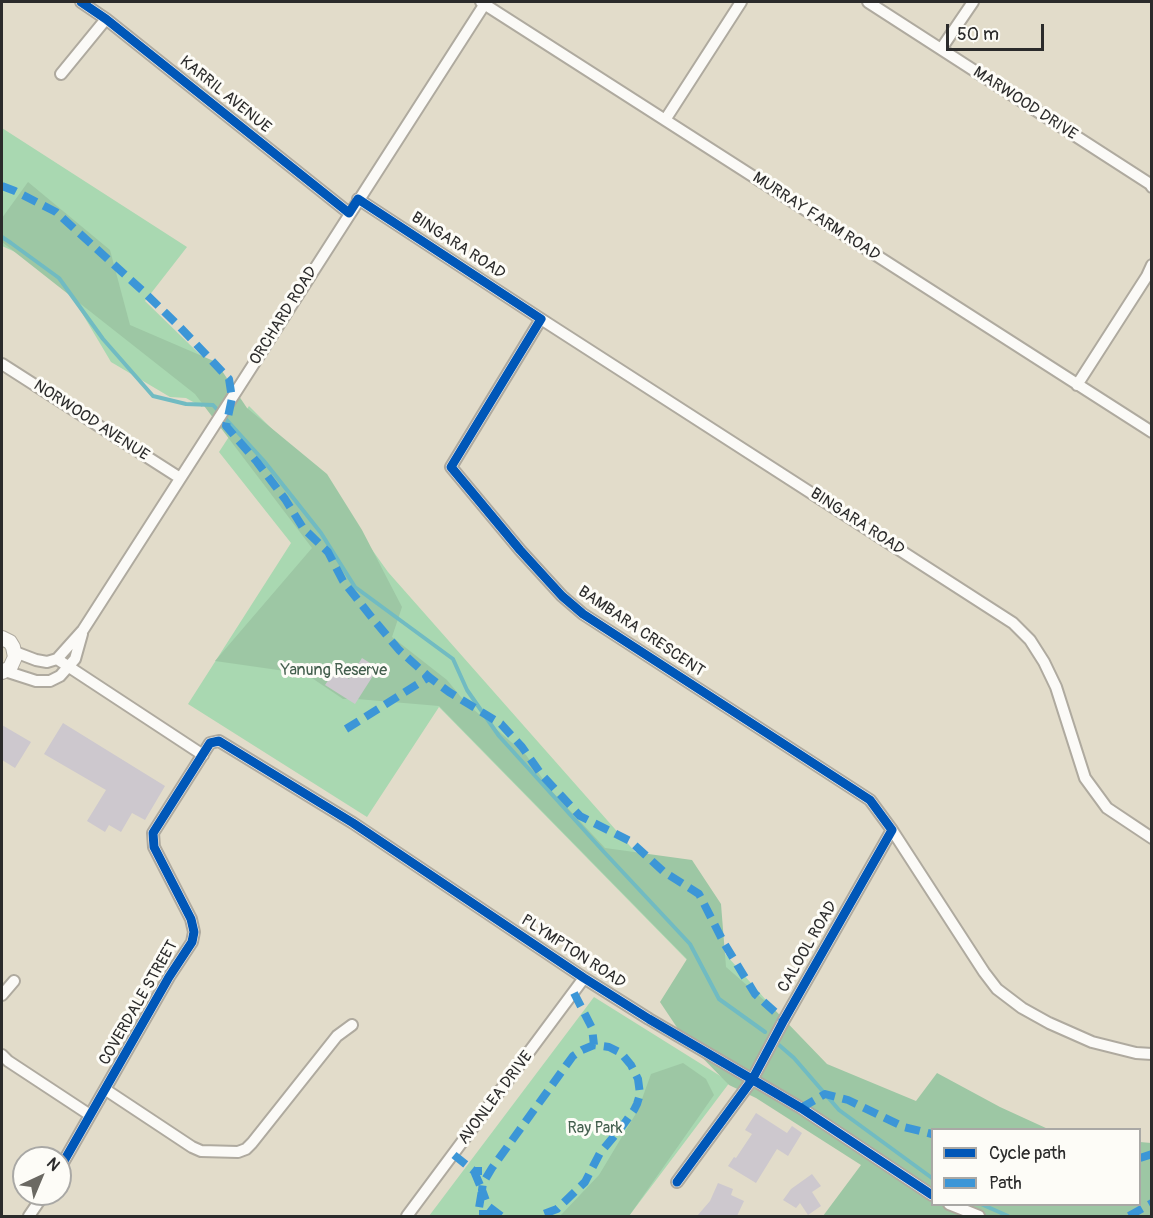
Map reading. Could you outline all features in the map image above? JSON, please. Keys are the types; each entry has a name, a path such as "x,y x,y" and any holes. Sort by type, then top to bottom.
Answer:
{"street":[{"name":"KARRIL AVENUE","path":"81,2 106,19 349,213"},
{"name":"MURRAY FARM ROAD","path":"484,2 1152,432"},
{"name":"ORCHARD ROAD","path":"57,659 83,630 484,2"},
{"path":"665,120 741,2"},
{"name":"MARWOOD DRIVE","path":"868,2 1152,187"},
{"path":"941,50 973,2"},
{"path":"60,74 106,19"},
{"name":"BINGARA ROAD","path":"358,199 1013,622 1030,640 1056,687 1085,778 1107,808 1152,838"},
{"path":"1077,385 1152,265"},
{"name":"BAMBARA CRESCENT","path":"541,319 451,467 520,550 562,596 583,614 870,800 997,989 1022,1008 1048,1023 1092,1042 1136,1053 1152,1054"},
{"name":"NORWOOD AVENUE","path":"2,364 180,478"},
{"name":"ORCHARD ROAD","path":"68,667 75,659 83,630"},
{"path":"2,638 10,642 15,652 13,663 3,671"},
{"path":"15,652 47,662 57,659 202,755"},
{"path":"3,671 36,681 50,681 60,676 68,667"},
{"name":"PLYMPTON ROAD","path":"202,755 210,743 219,741 353,823 584,978 835,1130 931,1194"},
{"name":"COVERDALE STREET","path":"72,1146 169,977 192,942 194,932 192,919 154,847 153,833 202,755"},
{"name":"CALOOL ROAD","path":"677,1182 752,1080 892,830"},
{"name":"AVONLEA DRIVE","path":"407,1216 584,978"},
{"path":"2,995 14,981"},
{"path":"106,1090 192,1148 201,1151 238,1152 246,1149 252,1143 337,1036 352,1025"},
{"path":"2,1055 90,1114"},
{"path":"954,1206 979,1216"}],"green space":[{"path":"2,128 187,247 145,301 222,376 202,407 186,398 170,397 111,362 57,271 2,246"},
{"path":"28,182 110,250 130,325 216,362 247,408 327,474 362,530 402,607 392,637 447,680 465,702 526,755 549,788 605,848 692,860 721,904 726,967 773,1008 827,1064 916,1101 937,1073 1000,1107 1046,1128 931,1128 931,1206 1141,1206 1141,1142 1151,1143 1151,1216 823,1216 861,1165 756,1098 729,1085 686,1041 660,1002 687,959 439,706 343,699 306,674 215,661 312,548 195,394 2,242 2,218"},
{"name":"Yanung Reserve","path":"249,406 320,477 388,572 773,1008 687,960 439,707 367,817 188,704 291,543 219,452"},
{"name":"Ray Park","path":"594,997 730,1082 629,1216 429,1216"},
{"path":"683,1063 706,1079 714,1095 629,1216 560,1216 599,1175 638,1110 651,1074"}],"building":[{"path":"362,658 378,668 355,704 325,685 335,670 349,679"},
{"path":"63,723 165,786 145,820 132,813 121,832 109,825 105,832 87,821 106,790 44,754"},
{"path":"2,725 31,742 15,768 2,760"},
{"path":"756,1113 787,1133 792,1126 802,1133 788,1156 777,1149 756,1183 728,1166 752,1134 745,1130"},
{"path":"812,1174 821,1186 812,1192 821,1206 808,1215 800,1203 796,1208 783,1200 791,1189"},
{"path":"718,1183 733,1189 731,1195 744,1201 737,1216 697,1216 710,1201"}],"waterway":[{"path":"2,237 59,278 103,339 153,396 186,404 213,405 264,461 321,533 355,587 453,659 467,690 499,736 690,944 719,999 765,1032"},
{"path":"779,1045 794,1058 839,1110 931,1177"},
{"path":"986,1206 1008,1216"}],"marked path":[{"path":"2,186 56,212 144,292 229,379 232,398 226,426 285,499 303,528 328,552 343,581 399,650 449,692 501,724 522,747 541,774 580,816 630,841 664,872 699,894 724,943 755,994 784,1020"},
{"path":"346,729 429,677"},
{"path":"574,993 592,1028 594,1045"},
{"path":"501,1216 488,1206 482,1190 483,1183 492,1168 573,1056 594,1045 609,1047 621,1053 631,1065 638,1079 640,1094 637,1104 600,1153 585,1182 557,1209 538,1216"},
{"path":"801,1108 825,1094 848,1100 904,1127 931,1134"},
{"path":"1141,1158 1152,1154"},
{"path":"454,1155 474,1171 482,1171"},
{"path":"474,1171 482,1190 478,1214 497,1216"},
{"path":"1129,1216 1152,1203"}],"cycle path":[{"path":"81,2 106,19 349,213 358,199 541,319 451,467 520,550 562,596 583,614 870,800 892,830 752,1080 677,1182"},
{"path":"72,1147 169,977 192,942 194,932 191,919 154,847 153,833 210,743 219,741 353,823 584,978 801,1108 931,1194"}]}
